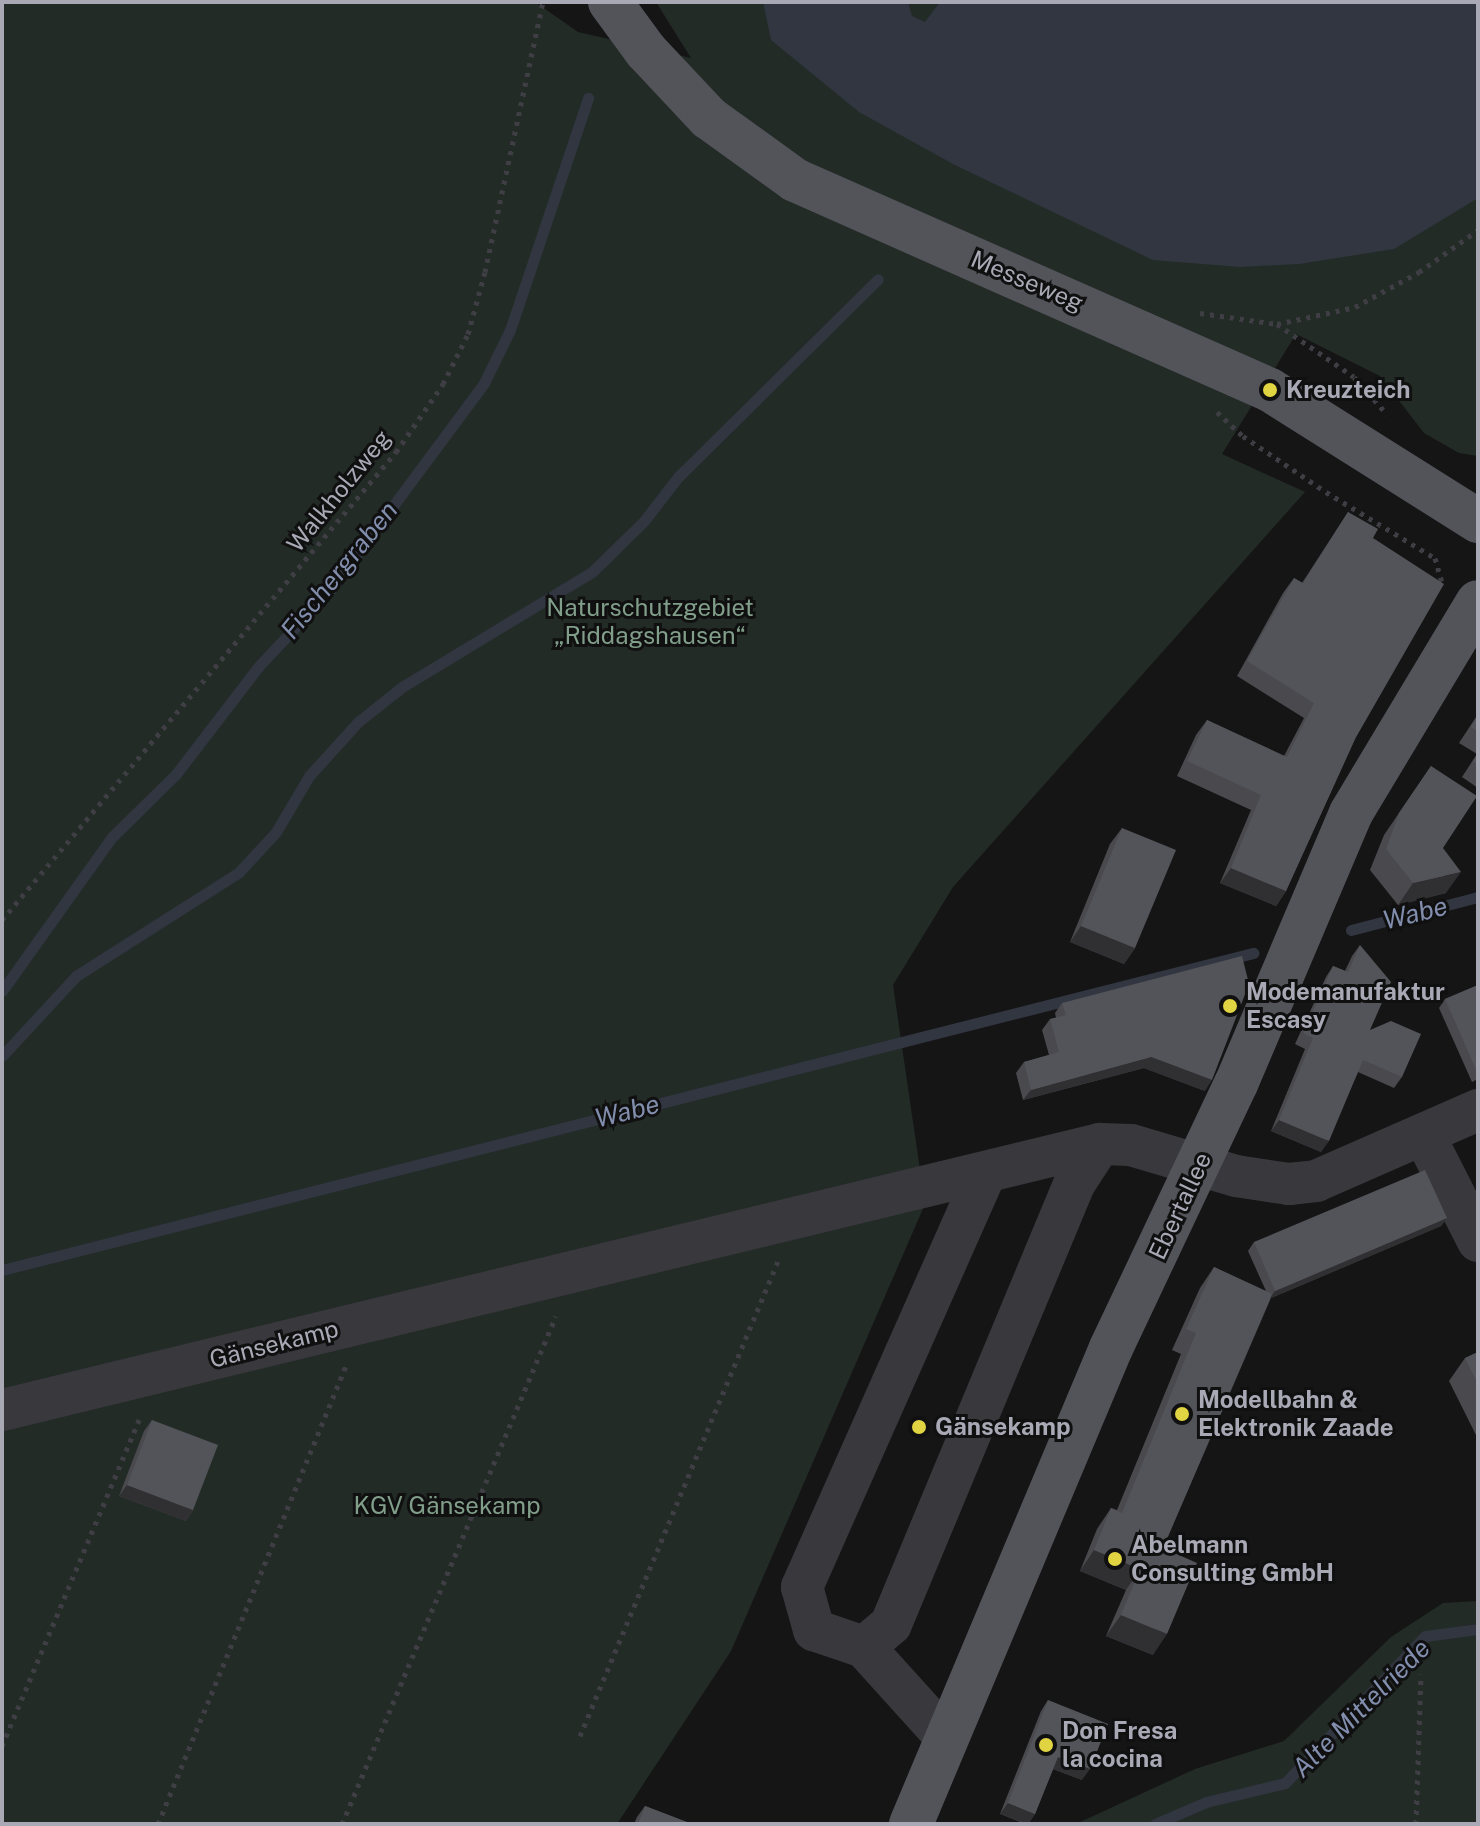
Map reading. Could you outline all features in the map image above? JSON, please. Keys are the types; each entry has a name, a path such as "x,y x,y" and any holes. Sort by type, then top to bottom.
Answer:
{"main road":[{"name":"Messeweg","path":"610,2 646,51 709,118 795,180 1270,390 1478,521"},
{"name":"Ebertallee","path":"911,1824 1111,1348 1199,1166 1351,813 1460,595"}],"street":[{"name":"Gänsekamp","path":"2,1410 1100,1144 1131,1145 1199,1166 1289,1184 1316,1181 1478,1110"},
{"path":"1424,1135 1478,1241"},
{"path":"864,1647 891,1624 1074,1184 1100,1144"},
{"path":"947,1739 864,1647 814,1630 802,1587 985,1174"}],"path":[{"name":"Walkholzweg","path":"2,920 396,452 443,384 468,334 485,272 543,2"},
{"path":"1189,311 1277,324 1355,307 1419,272 1478,230"},
{"path":"1277,324 1354,377 1390,418"},
{"path":"1421,547 1435,558 1460,595"},
{"path":"580,1736 797,1216"},
{"path":"342,1824 575,1270"},
{"path":"158,1824 365,1321"},
{"path":"2,1746 159,1372"},
{"path":"1416,1824 1421,1674"}],"green space":[{"path":"2,2 535,2 578,32 691,58 656,2 1478,2 1478,456 1459,453 1424,433 1380,376 1296,334 1222,454 1305,492 953,887 893,985 925,1204 731,1651 617,1824 2,1824"},
{"path":"1478,1601 1478,1824 1076,1824 1195,1769 1284,1741 1391,1637 1443,1603"}],"shaded area":[{"path":"763,2 908,2 912,16 925,22 940,2 1478,2 1478,198 1394,249 1299,264 1240,267 1153,260 953,164 859,112 771,40"}],"building":[{"path":"1348,512 1378,529 1373,538 1444,584 1355,739 1286,891 1231,868 1261,795 1187,761 1207,720 1287,757 1314,703 1247,661 1294,578 1303,583"},
{"path":"1478,715 1478,732 1471,727"},
{"path":"1431,766 1477,796 1443,848 1461,872 1413,883 1386,849 1399,813"},
{"path":"1122,828 1176,850 1135,948 1081,926"},
{"path":"1360,945 1391,982 1370,1030 1391,1021 1421,1034 1402,1077 1363,1060 1329,1141 1279,1120 1313,1038 1303,1033 1333,966 1348,972"},
{"path":"1242,956 1249,984 1212,1080 1151,1057 1031,1090 1024,1062 1059,1052 1050,1019 1066,1015 1062,1003"},
{"path":"1478,985 1478,1074 1445,999"},
{"path":"1425,1170 1447,1218 1275,1291 1254,1242"},
{"path":"1214,1267 1272,1294 1163,1548 1197,1563 1167,1634 1121,1615 1140,1569 1094,1550 1111,1508 1122,1513 1196,1333 1186,1329"},
{"path":"1478,1352 1478,1384 1465,1358"},
{"path":"152,1420 218,1445 193,1510 127,1485"},
{"path":"1048,1700 1108,1724 1090,1769 1058,1757 1035,1814 1008,1803"},
{"path":"645,1806 692,1824 638,1824"}],"waterway":[{"name":"Fischergraben","path":"2,991 112,837 176,774 258,667 332,588 484,383 510,330 588,98"},
{"path":"2,1056 76,976 239,872 276,832 309,776 358,722 402,687 592,572 644,521 678,477 878,279"},
{"name":"Wabe","path":"1351,930 1478,897"},
{"name":"Wabe","path":"2,1270 1253,953"},
{"name":"Alte Mittelriede","path":"1155,1824 1206,1802 1285,1783 1425,1636 1478,1629"}],"place":[{"name":"Kreuzteich","path":"1270,390"},
{"name":"Modemanufaktur Escasy","path":"1230,1006"},
{"name":"Modellbahn & Elektronik Zaade","path":"1182,1414"},
{"name":"Gänsekamp","path":"919,1427"},
{"name":"Abelmann Consulting GmbH","path":"1115,1559"},
{"name":"Don Fresa la cocina","path":"1046,1745"}],"park label":[{"name":"Naturschutzgebiet „Riddagshausen“","path":"650,622"},
{"name":"KGV Gänsekamp","path":"447,1506"}]}
